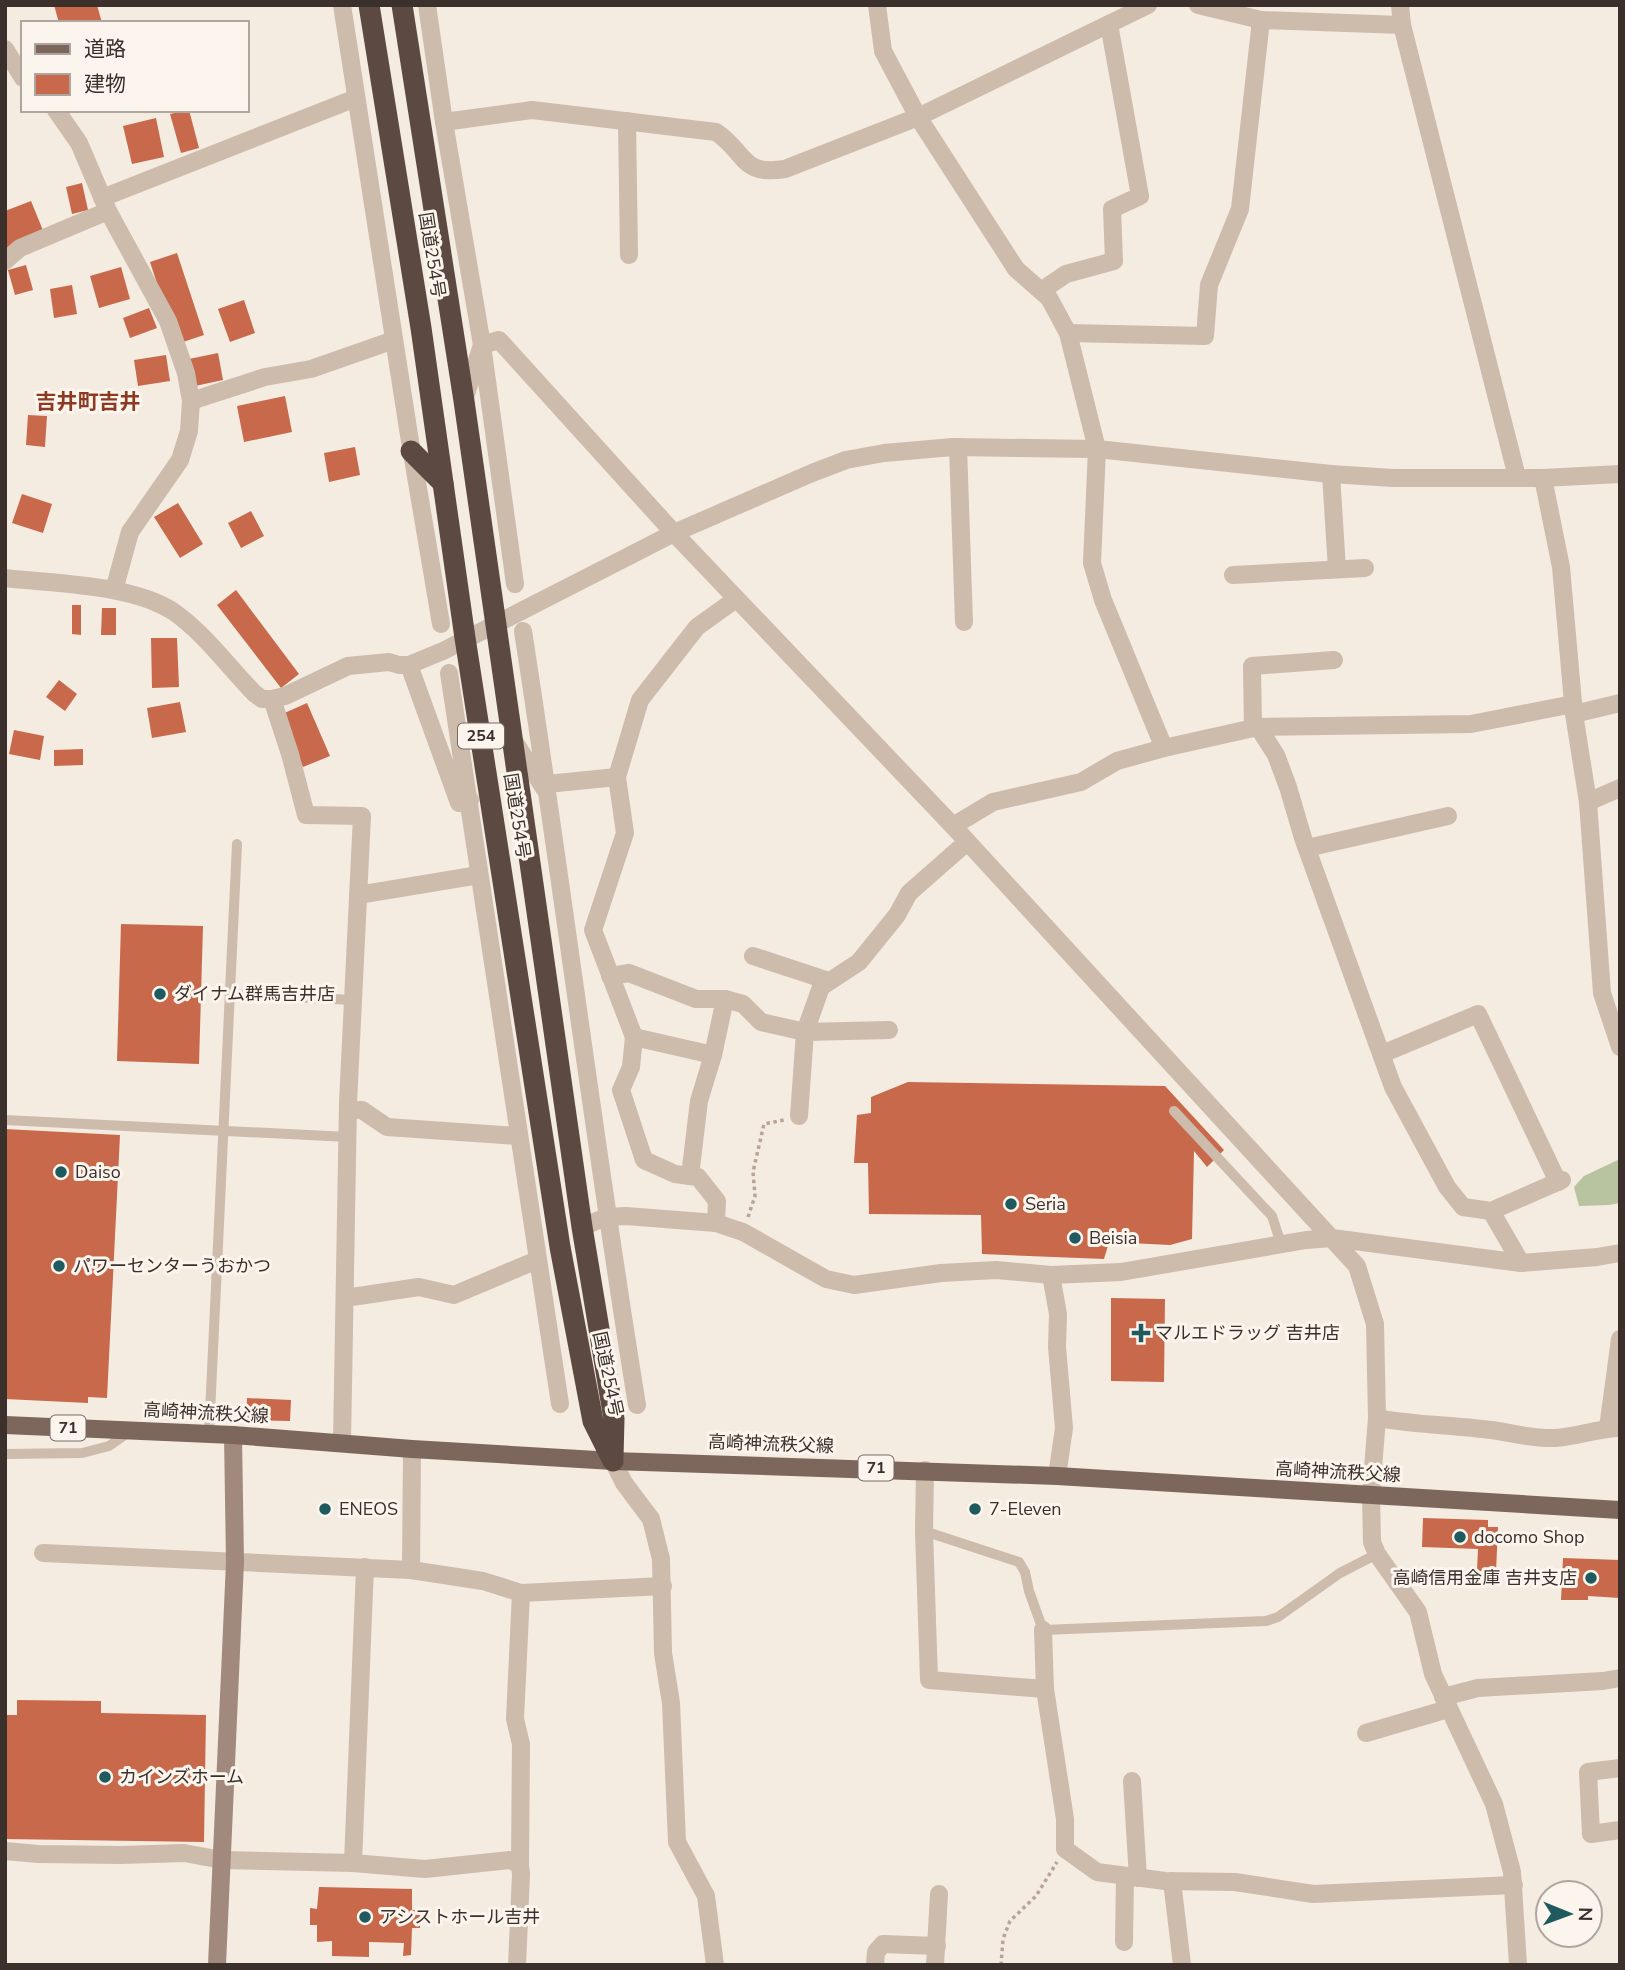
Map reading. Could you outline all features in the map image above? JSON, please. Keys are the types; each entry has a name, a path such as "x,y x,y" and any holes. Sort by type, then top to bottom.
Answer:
{"highway":[{"name":"国道254号","path":"369,5 421,328 465,638 565,1275 593,1421 613,1461"},
{"name":"国道254号","path":"402,5 464,401 582,1227 614,1419 613,1461"},
{"path":"411,451 443,483"}],"main road":[{"name":"高崎神流秩父線","path":"5,1425 233,1435 613,1461 1057,1476 1620,1510"}],"street":[{"path":"342,5 411,451 441,624"},
{"path":"427,5 482,345 515,584"},
{"path":"877,5 883,51 918,117 1016,269 1049,298 1068,333 1097,449 1092,564 1103,600 1164,748"},
{"path":"444,122 532,110 716,132 729,140 752,168 768,171 785,169 918,117 1148,5"},
{"path":"1198,5 1261,20 1402,25"},
{"path":"1399,5 1517,477"},
{"path":"1068,333 1205,336 1209,285 1240,209 1261,20"},
{"path":"1041,291 1066,274 1114,261 1112,209 1140,196 1109,24"},
{"path":"5,49 21,75"},
{"path":"5,261 20,248 105,204 356,98"},
{"path":"57,112 79,143 105,204 167,321 186,373 191,401 189,431 180,460 130,532 114,590"},
{"path":"626,121 629,255"},
{"path":"191,401 265,377 311,369 394,340"},
{"path":"482,345 499,340 674,533 953,826 1357,1266 1375,1324 1377,1418 1371,1494 1372,1542 1377,1555 1418,1612 1433,1674 1494,1804 1514,1885 1518,1965"},
{"path":"464,401 482,345"},
{"path":"958,447 964,622"},
{"path":"5,578 128,591 155,601 173,611 193,628 254,693 262,699 272,699 285,696 348,666 377,662 410,665 443,651 674,533 846,460 884,453 958,447 1097,449 1331,474 1394,478 1543,478 1620,474"},
{"path":"1331,474 1337,569"},
{"path":"1543,478 1561,567 1574,709 1588,802 1602,993 1620,1047"},
{"path":"1233,575 1365,568"},
{"path":"716,1223 717,1201 698,1177 675,1174 644,1160 621,1090 631,1067 634,1037 593,930 625,833 617,777 640,700 697,627 736,599"},
{"path":"523,631 606,1217 637,1405"},
{"path":"1334,660 1252,666 1255,727 1276,755 1393,1087 1447,1187 1463,1207 1491,1210 1560,1181 1479,1014 1382,1054"},
{"path":"410,665 459,803 470,800"},
{"path":"449,673 560,1404"},
{"path":"272,699 306,815 362,816 348,1110 342,1442"},
{"path":"953,826 993,802 1081,782 1117,761 1255,727 1471,724 1620,703"},
{"path":"514,741 547,789"},
{"path":"547,789 617,777"},
{"path":"1588,802 1620,788"},
{"path":"1307,848 1448,816"},
{"path":"480,878 497,832"},
{"path":"799,1116 805,1032 821,987 859,962 897,915 909,893 967,842"},
{"path":"358,895 480,878"},
{"path":"753,956 830,981"},
{"path":"610,976 629,973 696,999 725,999 743,1004 761,1022 805,1032 889,1030"},
{"path":"691,1176 699,1101 713,1055 725,999"},
{"path":"634,1037 713,1055"},
{"path":"348,1110 362,1110 387,1127 518,1136"},
{"path":"1491,1210 1521,1263"},
{"path":"582,1227 606,1217 626,1216 716,1223 737,1230 826,1279 853,1285 941,1273 996,1270 1051,1275 1121,1272 1281,1244 1332,1238 1521,1263 1620,1253"},
{"path":"533,1236 565,1275"},
{"path":"345,1298 419,1287 454,1295 537,1260"},
{"path":"1051,1275 1058,1314 1057,1347 1064,1428 1057,1476"},
{"path":"1377,1418 1402,1423 1491,1430 1525,1437 1557,1438 1614,1428 1620,1339"},
{"path":"217,1965 235,1562 233,1435"},
{"path":"411,1449 411,1570"},
{"path":"613,1461 624,1483 651,1519 661,1559 663,1653 671,1703 677,1842 706,1896 715,1965"},
{"path":"925,1470 924,1531 929,1681 1045,1689"},
{"path":"43,1553 411,1570 482,1581 521,1593 663,1586"},
{"path":"353,1863 365,1567"},
{"path":"517,1965 521,1874 521,1744 515,1719 521,1593"},
{"path":"1043,1630 1045,1689 1065,1819 1065,1849 1097,1872 1172,1881 1235,1882 1313,1894 1514,1885"},
{"path":"1366,1733 1478,1688 1620,1678"},
{"path":"1620,1768 1588,1772 1591,1834 1620,1830"},
{"path":"1124,1942 1132,1877 1132,1780"},
{"path":"5,1850 38,1854 184,1853 222,1860 353,1863 425,1869 510,1860 520,1865"},
{"path":"1172,1881 1182,1965"},
{"path":"935,1965 939,1894"},
{"path":"875,1965 876,1952 883,1944 937,1946"}],"lane":[{"path":"209,1434 237,844"},
{"path":"230,994 353,1000"},
{"path":"1174,1111 1272,1216 1281,1244"},
{"path":"5,1120 348,1137"},
{"path":"5,1454 82,1453 109,1446 132,1431"},
{"path":"924,1531 1019,1563 1025,1572 1043,1630 1266,1621 1278,1617 1340,1573 1377,1555"}],"path":[{"path":"737,1230 747,1220 755,1196 753,1172 764,1124 799,1116"},
{"path":"1000,1965 1003,1939 1010,1920 1036,1896 1065,1849"}],"green space":[{"path":"1620,1159 1620,1203 1579,1206 1574,1187 1584,1176"}],"building":[{"path":"54,5 97,5 101,21 58,21"},
{"path":"190,112 199,148 181,153 170,114"},
{"path":"156,118 164,157 132,164 123,126"},
{"path":"82,183 88,210 72,214 66,187"},
{"path":"31,201 44,233 5,249 5,211"},
{"path":"177,253 204,335 177,344 150,262"},
{"path":"26,265 33,290 15,295 8,270"},
{"path":"121,267 130,299 99,308 90,276"},
{"path":"72,285 77,314 54,318 50,289"},
{"path":"244,300 255,333 230,342 218,309"},
{"path":"149,308 157,328 130,338 123,318"},
{"path":"218,353 223,380 195,386 189,359"},
{"path":"166,355 170,381 138,386 134,360"},
{"path":"285,396 292,432 244,442 237,406"},
{"path":"28,415 47,416 45,447 26,445"},
{"path":"355,447 360,475 329,482 324,453"},
{"path":"22,494 52,504 43,533 12,523"},
{"path":"178,503 203,544 180,558 154,517"},
{"path":"251,511 264,536 241,548 228,523"},
{"path":"236,590 299,674 281,688 217,605"},
{"path":"72,605 81,605 81,635 72,634"},
{"path":"102,608 116,608 116,635 101,635"},
{"path":"151,638 177,638 179,687 152,688"},
{"path":"59,680 77,694 65,711 46,697"},
{"path":"180,702 186,732 152,738 147,708"},
{"path":"307,703 330,756 303,767 280,715"},
{"path":"14,730 44,736 40,760 9,754"},
{"path":"83,749 83,765 54,766 54,750"},
{"name":"ダイナム群馬吉井店","path":"121,924 203,926 199,1064 117,1061"},
{"path":"908,1082 1165,1086 1224,1150 1207,1167 1194,1151 1192,1239 1170,1245 1109,1242 1104,1259 982,1254 981,1215 869,1214 868,1163 854,1163 857,1115 871,1113 871,1097"},
{"name":"パワーセンターうおかつ","path":"5,1129 120,1135 107,1398 88,1397 88,1403 5,1399"},
{"path":"1111,1298 1165,1299 1164,1382 1111,1381"},
{"path":"247,1398 291,1400 290,1421 246,1420"},
{"name":"docomo Shop","path":"1423,1518 1488,1520 1488,1527 1498,1527 1496,1572 1477,1571 1478,1549 1422,1547"},
{"name":"高崎信用金庫 吉井支店","path":"1563,1558 1620,1560 1620,1598 1588,1596 1588,1600 1561,1600"},
{"name":"カインズホーム","path":"17,1700 101,1701 101,1713 206,1715 204,1842 5,1839 5,1715 17,1715"},
{"name":"アシストホール吉井","path":"319,1887 412,1889 412,1910 420,1909 420,1928 412,1928 411,1955 403,1956 404,1943 369,1942 369,1957 332,1956 332,1941 317,1942 317,1925 310,1925 310,1908 317,1909"}],"place":[{"name":"ダイナム群馬吉井店","path":"160,994"},
{"name":"Daiso","path":"61,1172"},
{"name":"Seria","path":"1011,1204"},
{"name":"Beisia","path":"1075,1238"},
{"name":"パワーセンターうおかつ","path":"59,1266"},
{"name":"マルエドラッグ 吉井店","path":"1141,1333"},
{"name":"ENEOS","path":"325,1509"},
{"name":"7-Eleven","path":"975,1509"},
{"name":"docomo Shop","path":"1460,1537"},
{"name":"高崎信用金庫 吉井支店","path":"1591,1578"},
{"name":"カインズホーム","path":"105,1777"},
{"name":"アシストホール吉井","path":"365,1917"}],"district":[{"name":"吉井町吉井","path":"88,402"}]}
